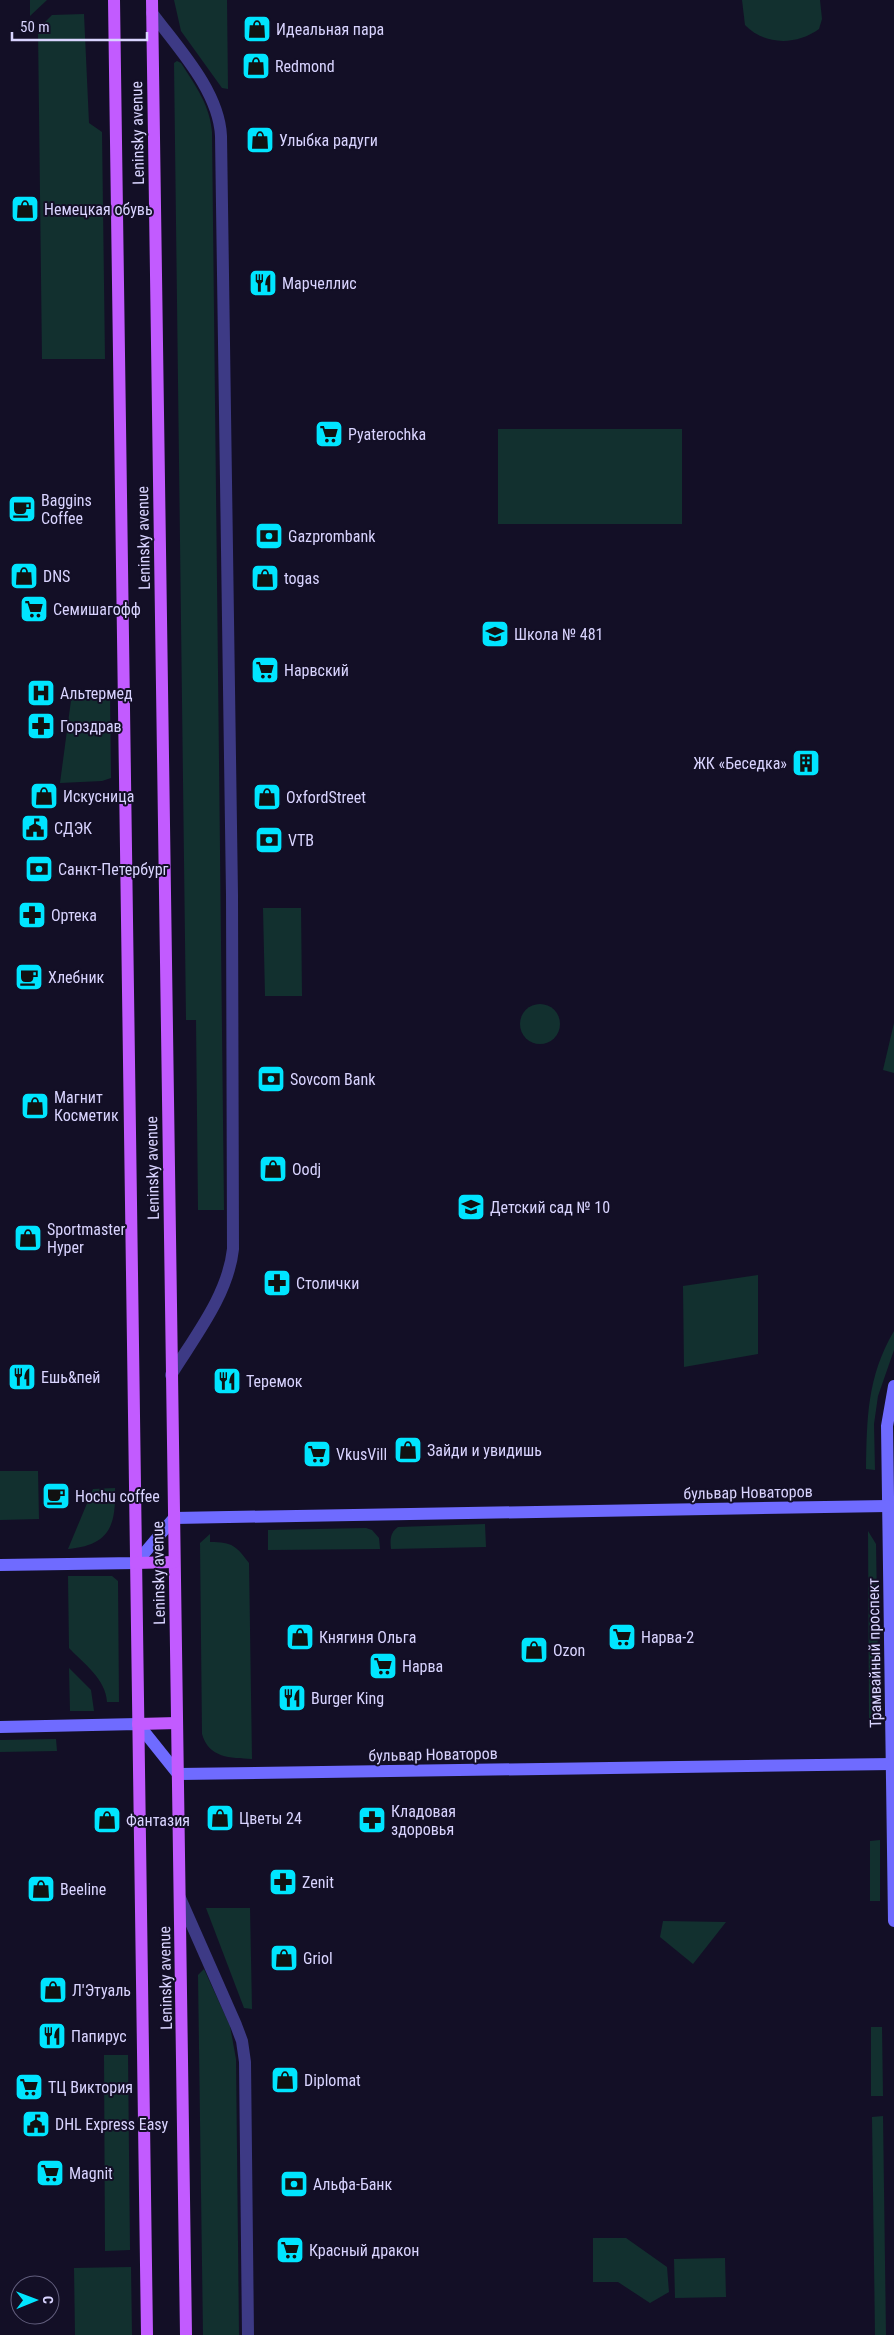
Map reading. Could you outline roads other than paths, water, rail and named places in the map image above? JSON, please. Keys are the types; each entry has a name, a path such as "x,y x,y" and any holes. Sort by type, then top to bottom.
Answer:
{"main road":[{"name":"Leninsky avenue","path":"114,0 147,2335"},
{"name":"Leninsky avenue","path":"152,6 186,2335"},
{"path":"136,1563 174,1562"},
{"path":"138,1724 177,1724"}],"street":[{"path":"152,6 212,96 219,114 222,136 225,349 233,1249 229,1274 211,1309 171,1375"},
{"name":"Трамвайный проспект","path":"894,1386 887,1426 894,1921"},
{"name":"бульвар Новаторов","path":"174,1518 888,1506"},
{"path":"0,1565 136,1563 174,1518"},
{"path":"0,1727 138,1724 178,1774"},
{"name":"бульвар Новаторов","path":"178,1774 892,1764"},
{"path":"180,1898 242,2041 245,2062 248,2335"}],"place":[{"name":"Идеальная пара","path":"257,29"},
{"name":"Redmond","path":"256,66"},
{"name":"Улыбка радуги","path":"260,140"},
{"name":"Немецкая обувь","path":"25,209"},
{"name":"Марчеллис","path":"263,283"},
{"name":"Pyaterochka","path":"329,434"},
{"name":"Baggins Coffee","path":"22,509"},
{"name":"Gazprombank","path":"269,536"},
{"name":"DNS","path":"24,576"},
{"name":"togas","path":"265,578"},
{"name":"Семишагофф","path":"34,609"},
{"name":"Школа № 481","path":"495,634"},
{"name":"Нарвский","path":"265,670"},
{"name":"Альтермед","path":"41,693"},
{"name":"Горздрав","path":"41,726"},
{"name":"ЖК «Беседка»","path":"806,763"},
{"name":"Искусница","path":"44,796"},
{"name":"OxfordStreet","path":"267,797"},
{"name":"СДЭК","path":"35,828"},
{"name":"VTB","path":"269,840"},
{"name":"Санкт-Петербург","path":"39,869"},
{"name":"Ортека","path":"32,915"},
{"name":"Хлебник","path":"29,977"},
{"name":"Sovcom Bank","path":"271,1079"},
{"name":"Магнит Косметик","path":"35,1106"},
{"name":"Oodj","path":"273,1169"},
{"name":"Детский сад № 10","path":"471,1207"},
{"name":"Sportmaster Hyper","path":"28,1238"},
{"name":"Столички","path":"277,1283"},
{"name":"Ешь&пей","path":"22,1377"},
{"name":"Теремок","path":"227,1381"},
{"name":"Зайди и увидишь","path":"408,1450"},
{"name":"VkusVill","path":"317,1454"},
{"name":"Hochu coffee","path":"56,1496"},
{"name":"Княгиня Ольга","path":"300,1637"},
{"name":"Нарва-2","path":"622,1637"},
{"name":"Ozon","path":"534,1650"},
{"name":"Нарва","path":"383,1666"},
{"name":"Burger King","path":"292,1698"},
{"name":"Цветы 24","path":"220,1818"},
{"name":"Фантазия","path":"107,1820"},
{"name":"Кладовая здоровья","path":"372,1820"},
{"name":"Zenit","path":"283,1882"},
{"name":"Beeline","path":"41,1889"},
{"name":"Griol","path":"284,1958"},
{"name":"Л'Этуаль","path":"53,1990"},
{"name":"Папирус","path":"52,2036"},
{"name":"Diplomat","path":"285,2080"},
{"name":"ТЦ Виктория","path":"29,2087"},
{"name":"DHL Express Easy","path":"36,2124"},
{"name":"Magnit","path":"50,2173"},
{"name":"Альфа-Банк","path":"294,2184"},
{"name":"Красный дракон","path":"290,2250"}]}
